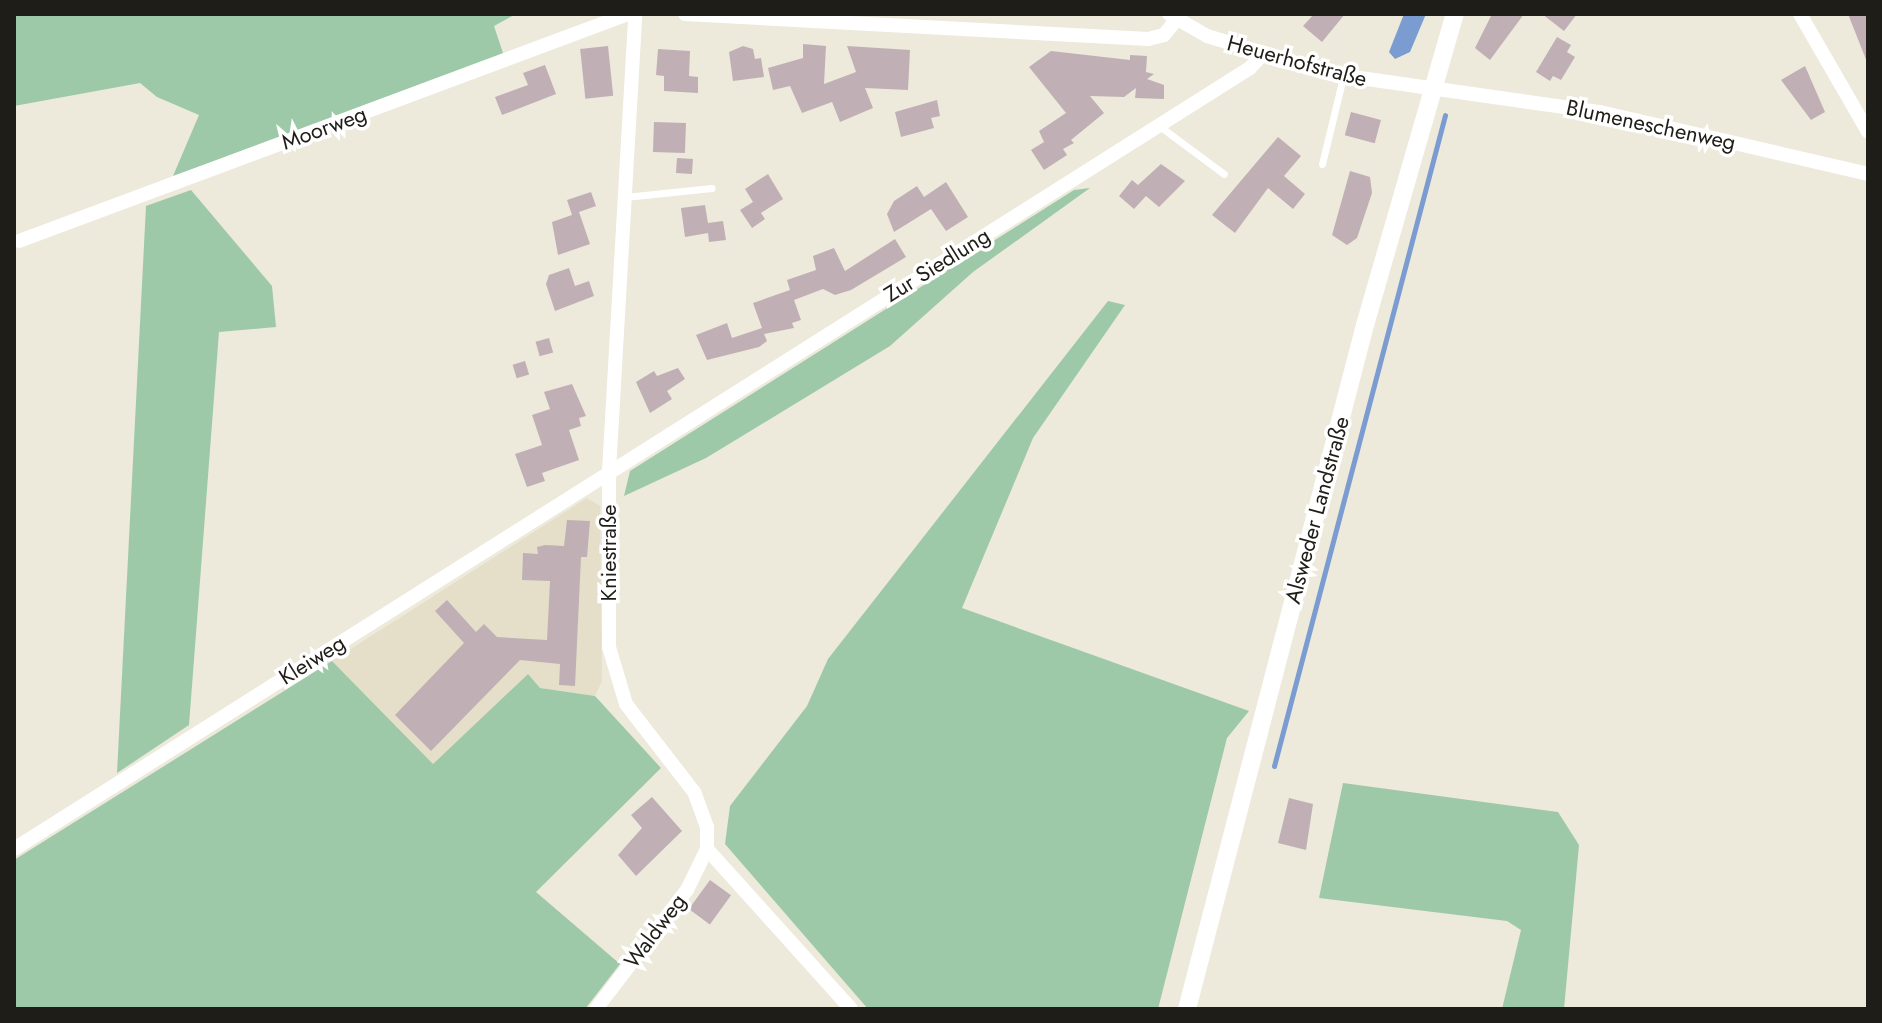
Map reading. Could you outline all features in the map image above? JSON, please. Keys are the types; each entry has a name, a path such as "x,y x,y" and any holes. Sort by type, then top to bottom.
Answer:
{"street":[{"name":"Moorweg","path":"19,241 628,14"},
{"name":"Kniestraße","path":"635,14 609,471 609,647 615,676 641,727 694,792 707,827 707,849"},
{"path":"685,14 1148,39 1164,35 1173,16"},
{"name":"Alsweder Landstraße","path":"1187,1009 1431,91 1455,14"},
{"path":"1800,14 1868,132"},
{"name":"Heuerhofstraße","path":"1173,16 1207,36 1261,56 1343,77 1431,91"},
{"name":"Zur Siedlung","path":"609,471 1158,125 1261,56"},
{"name":"Blumeneschenweg","path":"1431,91 1600,112 1868,174"},
{"name":"Kleiweg","path":"14,849 609,471"},
{"path":"707,849 851,1009"},
{"name":"Waldweg","path":"596,1009 687,890 707,849"}],"lane":[{"path":"1322,164 1343,77"},
{"path":"1158,125 1224,174"},
{"path":"625,197 712,188"}],"shaded area":[{"path":"587,498 600,506 602,681 595,696 540,688 528,674 433,764 332,661"}],"green space":[{"path":"14,14 516,14 494,26 504,56 173,176 199,115 157,97 140,83 14,106"},
{"path":"1090,188 973,272 890,346 706,458 624,496 630,471 1074,190"},
{"path":"191,190 272,286 276,327 219,332 189,725 117,773 146,206"},
{"path":"1108,301 1125,305 1033,438 962,608 1249,711 1227,738 1158,1009 868,1009 725,844 730,806 807,706 828,659"},
{"path":"332,661 433,764 528,674 540,688 595,696 661,768 536,892 620,964 585,1009 14,1009 14,860"},
{"path":"1343,783 1558,812 1579,845 1564,1009 1502,1009 1521,930 1507,921 1319,898"}],"water":[{"path":"1404,14 1426,14 1410,52 1395,59 1389,52"}],"building":[{"path":"1314,14 1345,14 1322,42 1303,26"},
{"path":"1492,14 1524,14 1490,60 1475,48"},
{"path":"1542,14 1577,14 1564,31"},
{"path":"1848,14 1868,14 1868,62 1867,62"},
{"path":"1557,37 1571,45 1567,52 1575,57 1561,80 1553,76 1550,81 1536,72"},
{"path":"803,44 826,46 824,84 856,72 847,46 910,50 908,90 865,88 873,108 840,122 832,102 802,113 790,86 773,90 768,68 803,58"},
{"path":"608,46 613,96 585,99 580,49"},
{"path":"743,46 753,49 755,59 761,58 764,77 733,81 729,52"},
{"path":"658,49 690,51 689,76 698,77 698,93 664,91 664,76 656,75"},
{"path":"1051,51 1130,60 1130,55 1147,56 1146,72 1154,74 1147,79 1164,85 1164,99 1135,98 1136,88 1124,97 1090,96 1104,113 1071,140 1074,143 1063,149 1067,155 1044,170 1031,150 1044,142 1039,131 1066,113 1029,67"},
{"path":"545,65 556,94 502,115 495,97 528,85 523,73"},
{"path":"1805,66 1825,112 1811,120 1781,80"},
{"path":"937,100 940,116 931,118 934,128 901,137 895,112"},
{"path":"1351,112 1381,120 1375,143 1345,135"},
{"path":"654,122 686,123 685,153 653,152"},
{"path":"1278,137 1301,156 1284,176 1305,194 1293,209 1268,188 1235,233 1212,215"},
{"path":"677,158 693,159 692,174 676,173"},
{"path":"1161,164 1185,181 1159,207 1146,196 1134,209 1119,196 1132,180 1138,185"},
{"path":"1350,171 1370,177 1372,193 1357,238 1347,245 1332,235"},
{"path":"768,174 783,199 761,213 765,219 752,228 740,210 753,202 745,189"},
{"path":"946,182 968,217 946,231 931,209 894,232 887,214 894,201 917,186 924,197"},
{"path":"591,192 596,206 579,212 590,244 558,255 552,222 572,215 567,200"},
{"path":"705,205 708,223 723,221 726,240 709,242 708,233 685,237 681,208"},
{"path":"895,239 906,257 851,290 835,295 823,289 794,300 801,320 792,323 794,328 764,334 767,341 759,347 707,360 696,335 727,323 732,338 762,328 753,303 790,290 787,280 816,270 813,256 834,248 845,271"},
{"path":"569,268 575,286 589,281 594,296 555,311 546,284 549,275"},
{"path":"549,338 553,352 540,356 536,342"},
{"path":"525,361 529,374 517,378 513,365"},
{"path":"678,368 685,379 667,391 672,399 650,413 636,382 654,371 657,376"},
{"path":"572,384 586,416 579,418 581,426 569,430 579,460 542,473 545,481 527,487 515,454 542,445 532,415 550,409 544,392"},
{"path":"567,520 590,521 587,557 581,557 575,686 559,685 560,664 520,660 431,751 395,715 464,643 435,611 447,600 476,632 484,624 497,637 547,640 550,581 522,580 523,553 538,554 537,547 545,545 564,546"},
{"path":"652,797 682,831 636,876 618,855 642,828 631,815"},
{"path":"1289,798 1313,804 1306,850 1278,843"},
{"path":"710,880 731,895 710,924 689,909"}],"waterway":[{"path":"1274,766 1445,115"}]}
